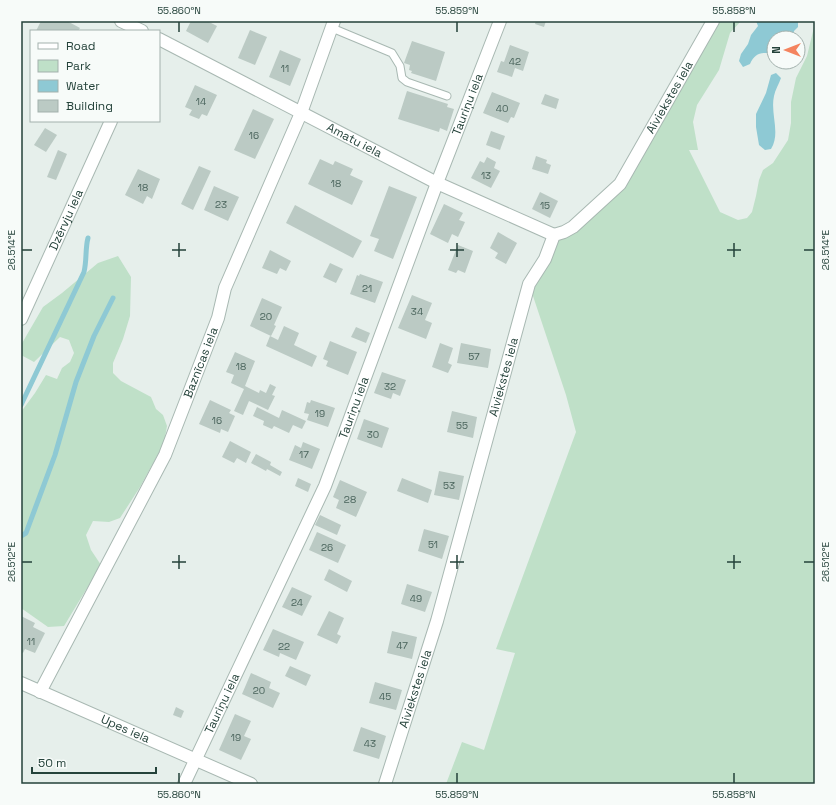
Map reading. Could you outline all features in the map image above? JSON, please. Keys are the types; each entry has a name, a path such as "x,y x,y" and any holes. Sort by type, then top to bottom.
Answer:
{"street":[{"path":"121,21 140,30"},
{"name":"Tauriņu iela","path":"184,784 325,486 437,184 500,21"},
{"name":"Aiviekstes iela","path":"386,784 437,621 529,284 545,259 554,235 573,227 620,184 713,21"},
{"name":"Baznīcas iela","path":"40,692 165,455 218,318 225,288 301,113 333,25"},
{"name":"Amatu iela","path":"160,40 437,184 554,235"},
{"name":"Dzērvju iela","path":"21,319 111,122"},
{"name":"Upes iela","path":"21,683 251,784"}],"lane":[{"path":"333,25 392,52 400,66 402,78 407,82 446,96"}],"green space":[{"path":"713,21 741,21 730,33 719,70 697,105 693,122 698,150 689,150 720,212 738,220 747,218 752,212 759,180 763,170 773,163 788,140 791,123 791,102 796,78 800,70 806,70 806,58 815,23 815,784 446,784 462,742 484,750 515,653 496,649 576,432 566,395 529,284 554,235 620,184"},
{"path":"118,256 131,277 130,316 123,339 113,363 113,373 121,381 151,397 156,409 163,415 167,426 164,443 140,487 120,518 109,522 93,521 86,535 91,550 101,565 64,626 48,627 21,608 21,412 46,375 57,379 62,368 70,362 74,353 69,340 60,337 34,362 21,355 21,345 43,307 98,263"}],"water":[{"path":"756,21 798,21 798,27 795,30 766,30 766,53 757,55 750,64 743,67 739,61 741,54 748,44 751,35 758,26"},
{"path":"776,73 781,78 773,103 775,130 774,143 771,149 765,150 759,145 756,127 756,114 766,93 771,75"}],"building":[{"path":"41,21 67,21 80,28 79,30 36,30"},
{"path":"191,21 207,21 217,26 208,43 186,31"},
{"path":"536,21 546,21 544,27 535,24"},
{"path":"250,30 267,37 255,65 238,58"},
{"path":"412,41 445,52 436,81 411,73 412,71 409,70 410,65 404,63"},
{"path":"510,45 529,52 523,71 515,68 512,77 497,72 501,61 504,62"},
{"path":"280,50 301,59 290,86 269,77"},
{"path":"195,85 217,95 207,116 202,114 199,119 189,115 192,110 185,107"},
{"path":"407,91 448,104 447,107 454,109 447,131 440,128 439,132 398,119"},
{"path":"492,92 520,103 514,118 511,117 508,123 483,113"},
{"path":"545,94 559,99 556,109 541,104"},
{"path":"253,109 274,119 255,159 234,150"},
{"path":"45,128 57,135 46,152 34,145"},
{"path":"491,131 505,136 500,150 486,145"},
{"path":"58,150 67,154 56,180 47,177"},
{"path":"536,156 547,160 546,163 551,165 548,174 532,169"},
{"path":"487,157 496,162 494,168 500,171 491,188 471,178 480,161 484,163"},
{"path":"320,159 333,165 335,161 353,169 350,175 363,181 352,205 308,184"},
{"path":"199,166 211,171 193,210 181,204"},
{"path":"138,169 160,179 152,199 147,196 143,204 125,195"},
{"path":"214,186 239,197 228,221 204,210"},
{"path":"389,186 417,197 393,259 374,251 379,239 370,236"},
{"path":"540,192 558,201 550,218 532,209"},
{"path":"444,204 463,213 459,220 465,222 458,237 452,234 448,243 430,234"},
{"path":"295,205 362,241 353,258 286,223"},
{"path":"498,232 517,243 506,264 495,258 498,253 490,248"},
{"path":"458,245 473,251 465,273 458,270 456,273 448,270"},
{"path":"270,250 291,261 286,271 280,268 277,274 262,268"},
{"path":"330,263 343,269 336,283 323,277"},
{"path":"360,274 383,282 375,303 350,294 357,275 359,276"},
{"path":"412,295 432,303 425,320 432,323 426,339 398,328"},
{"path":"262,298 282,307 271,336 250,326"},
{"path":"284,326 299,333 294,345 317,356 312,367 266,346 270,336 278,340"},
{"path":"356,327 370,333 366,343 351,337"},
{"path":"330,341 357,352 348,375 326,366 328,361 323,359"},
{"path":"440,343 453,348 448,363 452,365 448,373 432,367"},
{"path":"461,343 491,349 488,368 457,363"},
{"path":"235,352 255,361 245,386 259,393 260,390 266,393 270,384 276,387 272,395 275,396 268,410 249,401 243,415 234,411 244,389 231,383 234,375 226,372"},
{"path":"382,372 406,380 400,396 393,393 391,399 374,393"},
{"path":"210,400 231,410 229,413 235,416 228,432 221,429 220,433 199,424"},
{"path":"311,400 335,408 328,427 307,420 309,414 304,413 307,402 310,403"},
{"path":"257,407 279,418 282,410 306,421 302,429 293,425 289,433 274,426 272,429 263,425 264,421 253,416"},
{"path":"452,411 477,417 473,438 447,432"},
{"path":"364,419 389,428 382,448 357,439"},
{"path":"230,441 251,452 246,463 237,458 234,463 222,457"},
{"path":"303,442 320,449 312,469 289,460 295,445 301,448"},
{"path":"256,454 271,462 270,465 282,472 280,476 251,463"},
{"path":"439,471 464,476 459,500 434,495"},
{"path":"298,478 311,484 308,492 295,486"},
{"path":"402,478 432,490 428,503 397,491"},
{"path":"340,480 367,492 356,517 336,508 339,500 333,497"},
{"path":"320,515 341,525 337,535 315,525"},
{"path":"424,529 449,536 442,559 418,551"},
{"path":"317,532 346,545 338,563 309,550"},
{"path":"329,569 352,581 347,592 324,580"},
{"path":"407,584 432,592 425,612 401,604"},
{"path":"292,587 312,596 302,616 282,607"},
{"path":"329,611 344,618 337,634 341,636 337,644 317,635"},
{"path":"21,616 35,623 33,627 45,633 35,653 25,649 23,653 21,652"},
{"path":"273,629 304,642 296,660 280,653 279,657 263,650"},
{"path":"392,631 417,637 412,659 387,653"},
{"path":"290,666 311,675 306,686 285,676"},
{"path":"251,673 271,682 269,688 280,693 273,708 242,694"},
{"path":"375,682 402,690 396,710 369,703"},
{"path":"176,707 184,711 181,718 173,715"},
{"path":"235,714 251,721 244,736 251,739 241,760 219,750"},
{"path":"361,727 386,736 379,759 353,751"}],"waterway":[{"path":"21,405 84,272 88,238"},
{"path":"21,536 26,533 55,455 76,382 94,336 113,298"}]}
